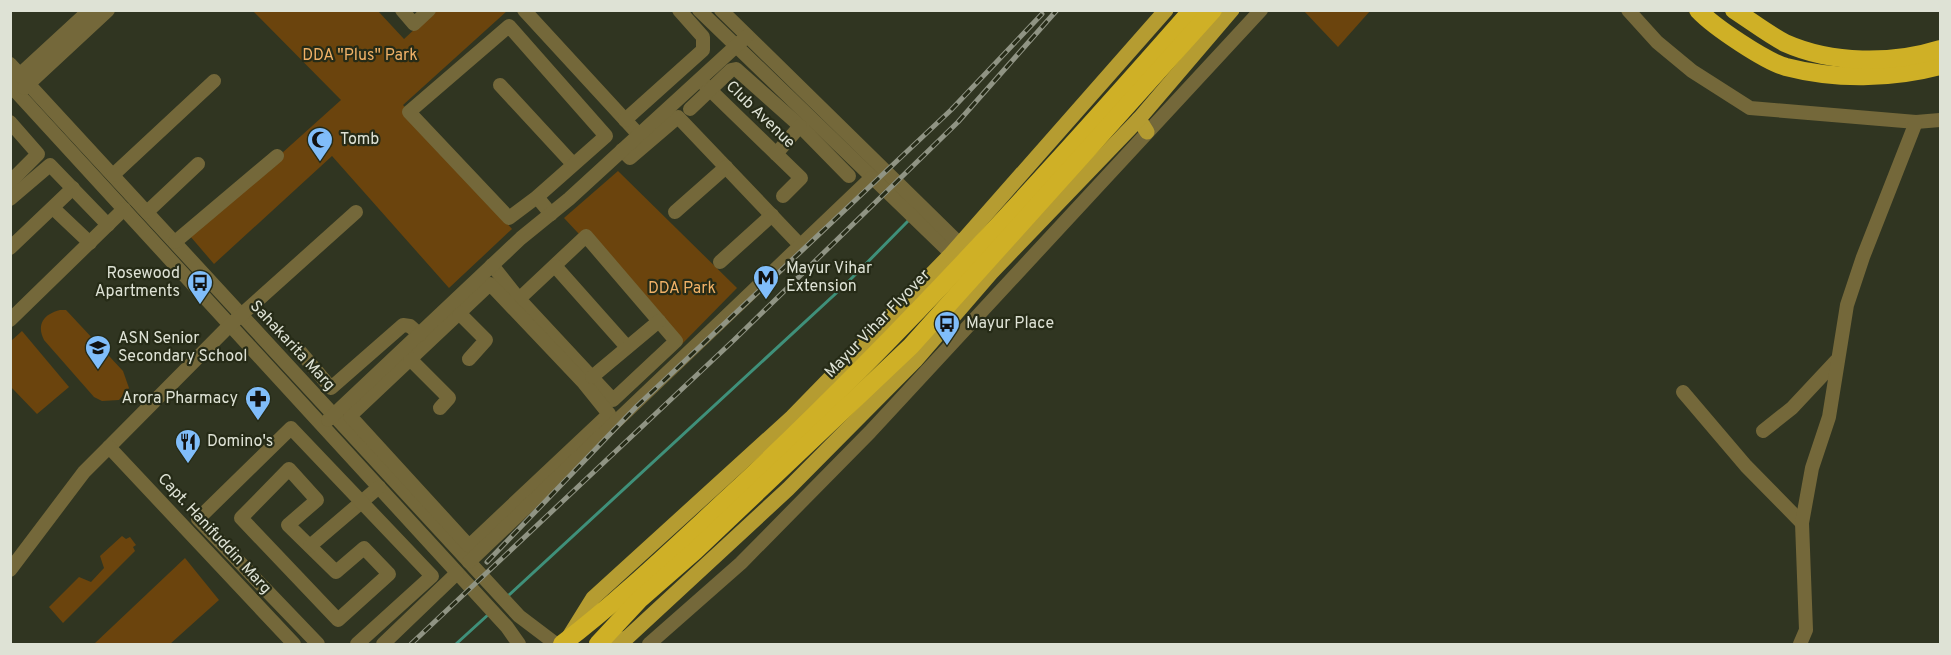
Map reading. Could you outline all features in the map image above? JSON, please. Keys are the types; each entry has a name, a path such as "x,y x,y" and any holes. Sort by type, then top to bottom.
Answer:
{"highway":[{"name":"Mayur Vihar Flyover","path":"562,643 637,579 836,397 1077,141 1192,10"},
{"path":"598,645 639,600 695,551 911,346 1213,10"},
{"path":"1698,10 1714,27 1785,66 1841,75 1878,77 1915,73 1941,66"},
{"path":"1734,10 1786,43 1839,57 1870,60 1941,49"}],"main road":[{"path":"562,643 593,598 792,417 955,249 1166,10"},
{"path":"613,645 628,637 788,489 915,361 987,278 1143,126 1232,10"},
{"path":"878,329 894,325 907,329 914,341 915,361"}],"street":[{"path":"16,81 90,10"},
{"path":"16,81 108,10"},
{"path":"402,10 414,24 429,10"},
{"path":"524,10 639,135"},
{"path":"625,120 703,50 703,37 679,10"},
{"name":"Club Avenue","path":"699,10 872,178 903,198"},
{"path":"721,10 903,198 987,278"},
{"path":"649,645 741,563 870,432 1143,126 1261,10"},
{"path":"1628,10 1657,42 1692,71 1750,108 1916,122 1941,120"},
{"path":"509,26 606,136 537,197 509,218 409,112 509,26"},
{"path":"322,425 342,413 410,359 459,313 492,266 747,36"},
{"name":"Club Avenue","path":"783,196 801,178 710,90 731,70 736,69 800,126 849,176"},
{"path":"690,109 710,90 699,80"},
{"name":"Sahakarita Marg","path":"16,81 113,175 242,316 342,413 469,562 519,616 562,643"},
{"name":"Sahakarita Marg","path":"16,81 124,209 476,592 507,627 519,645"},
{"path":"113,175 214,81"},
{"path":"500,85 573,164"},
{"path":"622,150 630,158 678,117 800,245"},
{"path":"10,122 38,154 10,182"},
{"path":"1804,643 1806,579 1802,524 1812,468 1829,417 1836,362 1847,305 1863,257 1916,122"},
{"path":"776,154 800,126"},
{"path":"175,242 277,156"},
{"path":"147,212 198,164"},
{"path":"10,199 50,165 108,225"},
{"path":"675,212 726,167"},
{"path":"469,562 872,178"},
{"path":"10,248 73,189"},
{"path":"537,197 551,214"},
{"path":"52,208 90,243"},
{"path":"10,321 124,209"},
{"path":"10,570 84,472 230,325 356,212"},
{"path":"720,262 772,215"},
{"path":"492,266 519,299 613,400 676,341 586,236 519,299"},
{"path":"555,266 627,347"},
{"path":"490,284 584,383 609,414 469,546 342,413 420,335 480,285 490,284"},
{"path":"459,313 486,340 469,359"},
{"path":"592,377 659,321"},
{"path":"297,348 331,388 403,325 410,326 420,335"},
{"path":"410,359 449,398 440,408"},
{"path":"1763,431 1792,408 1836,362"},
{"path":"1683,392 1746,466 1802,524"},
{"path":"318,645 198,519 291,428 432,576 357,645"},
{"name":"Capt. Hanifuddin Marg","path":"109,447 294,645"},
{"path":"289,470 317,500 288,525 310,546 336,572 364,548 389,574 338,620 241,518 289,470"},
{"path":"310,546 379,487"},
{"path":"383,645 457,573"}],"green space":[{"name":"DDA \"Plus\" Park","path":"253,11 378,11 404,39 434,11 507,11 403,105 512,229 449,288 332,156 214,264 190,236 341,100"},
{"path":"1304,11 1370,11 1338,47"},
{"name":"DDA Park","path":"618,171 737,288 682,344 564,218"},
{"path":"60,310 66,310 123,371 129,388 119,400 102,401 94,397 44,340 41,329 43,320"},
{"path":"22,331 69,387 37,414 11,387 11,341"},
{"path":"122,536 126,539 130,537 136,545 133,547 135,551 63,623 49,607 79,577 91,582 104,568 100,556"},
{"path":"185,558 219,600 170,644 94,644"}],"waterway":[{"path":"508,596 845,285 910,219"},
{"path":"456,644 490,613"}],"railway":[{"path":"411,644 734,340 958,122 1057,10"},
{"path":"487,562 637,406 951,110 1042,14"}],"place":[{"name":"Tomb","path":"320,163"},
{"name":"Mayur Vihar Extension","path":"766,301"},
{"name":"Rosewood Apartments","path":"200,306"},
{"name":"Mayur Place","path":"947,347"},
{"name":"ASN Senior Secondary School","path":"98,371"},
{"name":"Arora Pharmacy","path":"258,422"},
{"name":"Domino's","path":"188,465"}]}
